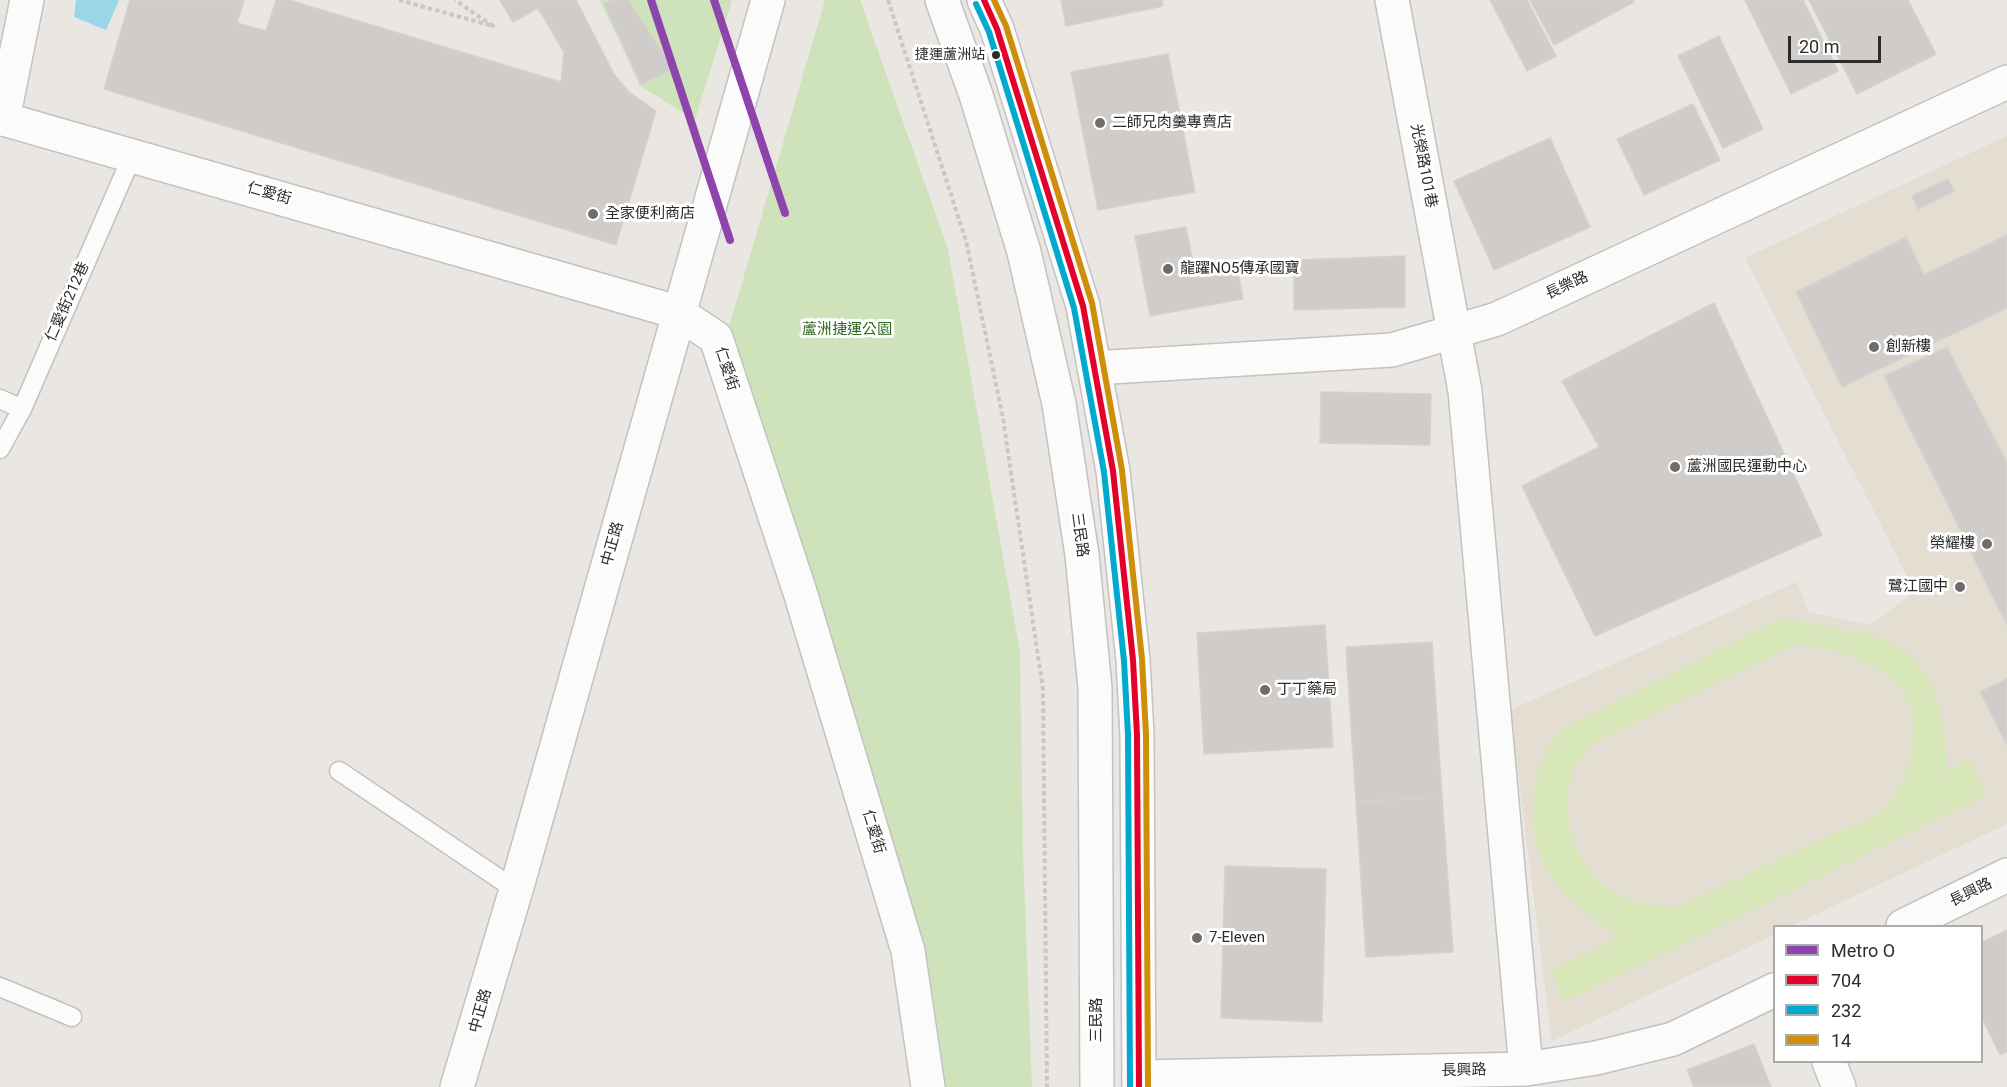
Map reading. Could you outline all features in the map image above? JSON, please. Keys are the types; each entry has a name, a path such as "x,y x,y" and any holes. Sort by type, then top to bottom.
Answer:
{"street":[{"path":"2,118 27,0"},
{"name":"中正路","path":"457,1087 516,890 677,312 768,0"},
{"name":"三民路","path":"942,0 976,94 1024,252 1059,404 1080,544 1095,688 1097,1087"},
{"path":"984,0 997,29 1083,306 1113,471 1133,660 1137,735 1139,1082"},
{"name":"光榮路101巷","path":"1392,0 1465,391 1526,1069"},
{"name":"長樂路","path":"1094,368 1392,350 1497,319 2007,82"},
{"name":"仁愛街","path":"2,118 677,312 716,338 800,592 908,951 928,1087"},
{"name":"長興路","path":"1907,925 2007,875"},
{"name":"長興路","path":"1139,1082 1526,1069 1596,1058 1672,1039 1773,990"},
{"path":"1829,1063 1839,1087"}],"lane":[{"name":"仁愛街212巷","path":"0,449 22,409 133,154"},
{"path":"0,399 22,409"},
{"path":"339,771 516,890"},
{"path":"0,987 72,1017"}],"path":[{"path":"399,0 494,26 455,0"},
{"path":"888,0 966,241 1009,453 1043,690 1047,1087"}],"shaded area":[{"name":"鷺江國中","path":"2007,136 2007,824 1793,925 1773,925 1773,935 1552,1041 1510,710 1797,582 1808,612 1869,625 1915,592 1745,258"}],"green space":[{"path":"600,0 732,0 695,120 640,86"},
{"name":"蘆洲捷運公園","path":"825,0 860,0 948,249 1020,652 1023,850 1032,1087 932,1087 775,489 729,327"},
{"path":"1780,619 1804,622 1875,636 1896,645 1912,657 1934,689 1944,728 1948,770 1970,760 1986,796 1564,1002 1550,970 1618,938 1558,887 1540,857 1535,840 1533,804 1535,786 1547,749 1562,729","holes":["1797,644 1821,648 1866,663 1885,674 1900,689 1910,707 1914,730 1911,757 1901,784 1885,809 1869,819 1674,908 1629,899 1604,886 1593,875 1576,848 1568,815 1570,783 1575,768 1590,745"]}],"water":[{"path":"76,0 119,0 106,30 74,17"}],"building":[{"path":"130,0 244,0 237,23 266,31 276,0 289,0 561,82 564,52 538,8 513,22 500,0 576,0 614,74 628,91 656,111 616,245 104,89"},
{"path":"611,0 628,0 673,68 641,85 604,4"},
{"path":"1061,0 1162,0 1163,6 1066,26"},
{"path":"1490,0 1527,0 1556,56 1527,71"},
{"path":"1530,0 1633,0 1634,2 1554,45"},
{"path":"1745,0 1803,0 1838,71 1791,94"},
{"path":"1809,0 1908,0 1936,54 1857,94"},
{"path":"1719,36 1763,129 1723,148 1678,56"},
{"path":"1168,54 1195,192 1098,210 1071,72"},
{"path":"1693,104 1720,160 1644,195 1617,139"},
{"path":"1550,138 1590,227 1494,270 1454,181"},
{"path":"1948,179 1954,191 1918,209 1912,196"},
{"name":"龍躍NO5傳承國寶","path":"1186,227 1195,273 1237,266 1243,299 1150,316 1135,236"},
{"name":"創新樓","path":"2007,235 2007,308 1842,387 1796,292 1906,237 1924,275"},
{"name":"龍躍NO5傳承國寶","path":"1405,256 1405,307 1294,310 1294,260"},
{"name":"蘆洲國民運動中心","path":"1714,303 1822,535 1595,636 1522,486 1599,447 1562,381"},
{"name":"榮耀樓","path":"1947,347 2007,463 2007,625 1884,376"},
{"path":"1321,392 1431,394 1430,445 1320,443"},
{"name":"丁丁藥局","path":"1325,625 1333,747 1204,754 1197,633"},
{"path":"1432,642 1442,797 1356,802 1346,647"},
{"path":"2007,679 2007,745 1980,692"},
{"path":"1442,797 1453,952 1366,957 1356,802"},
{"path":"1225,866 1326,869 1322,1022 1221,1018"},
{"path":"2007,930 2007,1052 2000,1055 1983,1020 1983,942"},
{"path":"1754,1044 1771,1087 1694,1087 1687,1070"}],"metro line":[{"name":"O","path":"651,0 730,240"},
{"name":"O","path":"714,0 785,213"}],"transit line":[{"name":"704","path":"984,0 997,29 1083,306 1113,471 1133,660 1137,735 1139,1087"},
{"name":"14","path":"994,0 1006,26 1092,303 1122,470 1142,659 1146,735 1148,1087"},
{"name":"232","path":"976,4 989,32 1074,308 1104,472 1124,661 1128,735 1130,1087"}],"place":[{"name":"捷運蘆洲站","path":"996,55"},
{"name":"二師兄肉羹專賣店","path":"1100,123"},
{"name":"全家便利商店","path":"593,214"},
{"name":"龍躍NO5傳承國寶","path":"1168,269"},
{"name":"創新樓","path":"1874,347"},
{"name":"蘆洲國民運動中心","path":"1675,467"},
{"name":"榮耀樓","path":"1987,544"},
{"name":"鷺江國中","path":"1960,587"},
{"name":"丁丁藥局","path":"1265,690"},
{"name":"7-Eleven","path":"1197,938"}]}
